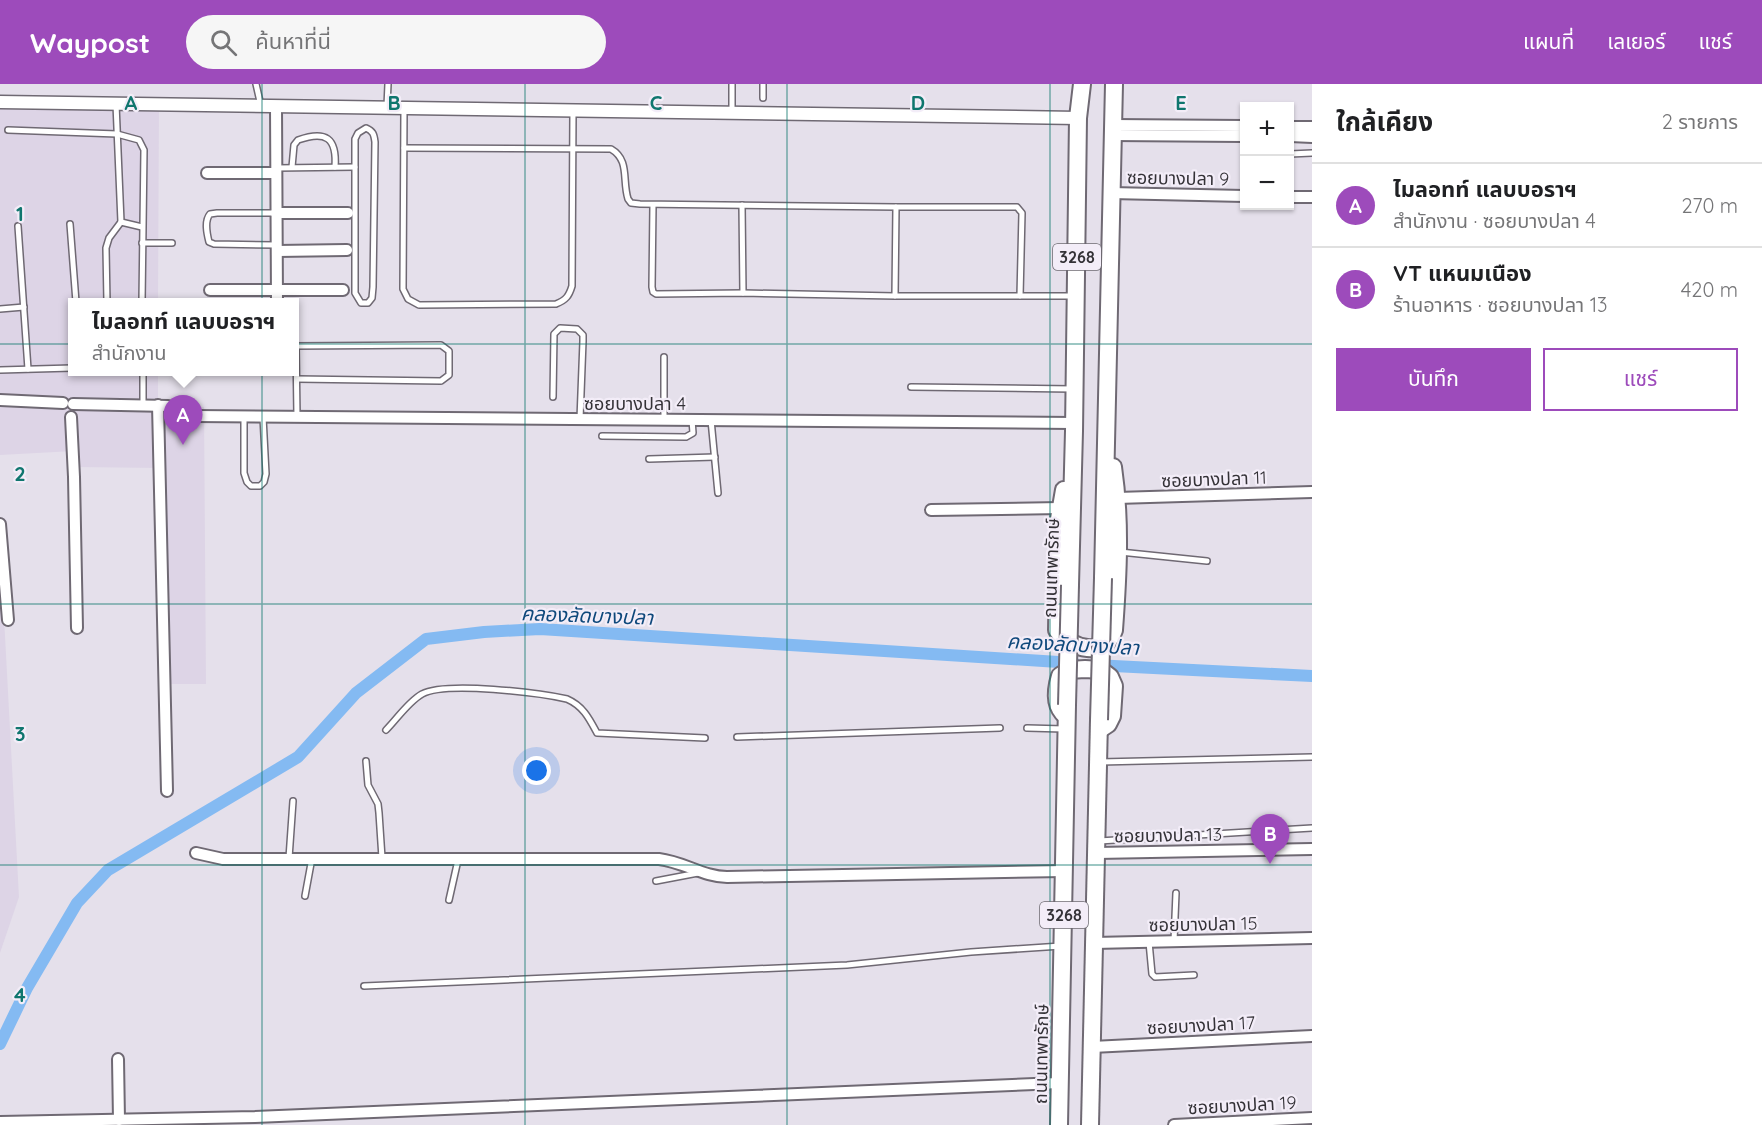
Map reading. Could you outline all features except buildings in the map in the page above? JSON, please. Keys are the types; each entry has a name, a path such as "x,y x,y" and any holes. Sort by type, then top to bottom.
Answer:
{"main road":[{"name":"ถนนเทพารักษ์","path":"1059,1125 1066,717 1075,389 1078,118 1082,84"},
{"name":"3268","path":"1090,1125 1114,84"},
{"path":"1074,427 1061,508 1057,630 1069,643 1086,649 1104,645 1111,639 1114,630 1118,552 1117,498 1107,419"},
{"path":"1066,717 1059,710 1058,704 1057,684 1060,676 1069,670 1101,670 1110,677 1114,686 1114,707 1108,724 1099,725"}],"street":[{"path":"0,102 1078,118"},
{"path":"276,106 277,298"},
{"path":"1112,130 1240,126"},
{"path":"1294,127 1312,127"},
{"path":"1112,130 1240,136"},
{"path":"1294,136 1312,136"},
{"path":"207,173 277,170"},
{"name":"ซอยบางปลา 9","path":"1111,193 1240,196"},
{"path":"1294,196 1312,197"},
{"path":"276,213 348,213"},
{"path":"277,248 347,250"},
{"path":"210,290 343,290"},
{"path":"0,400 163,406 167,791"},
{"name":"ซอยบางปลา 4","path":"195,416 711,420 1074,427"},
{"path":"71,417 77,628"},
{"name":"ซอยบางปลา 11","path":"1117,498 1312,492"},
{"path":"931,510 1061,508"},
{"path":"0,524 8,620"},
{"name":"ซอยบางปลา 13","path":"1097,847 1312,849"},
{"path":"196,853 223,859 659,860 676,861 717,877 1065,871"},
{"name":"ซอยบางปลา 15","path":"1094,943 1312,939"},
{"name":"ซอยบางปลา 17","path":"1092,1047 1312,1036"},
{"path":"118,1059 119,1120"},
{"path":"0,1122 255,1118 1059,1083"},
{"name":"ซอยบางปลา 19","path":"1174,1125 1312,1118"}],"lane":[{"path":"256,84 261,106"},
{"path":"387,108 388,84"},
{"path":"732,84 732,113"},
{"path":"763,84 763,98"},
{"path":"107,298 106,248 109,238 121,222 115,103"},
{"path":"405,108 403,289 408,299 419,305 556,304 564,301 569,295 572,286 573,111"},
{"path":"366,128 374,134 375,142 373,287 372,298 368,303 361,303 356,293 355,167 355,139 358,133 366,128"},
{"path":"8,130 117,134 139,140 144,150 142,298"},
{"path":"292,168 294,145 298,140 323,137 330,140 334,146 335,167"},
{"path":"404,148 610,149 618,153 624,164 628,198 632,203 1017,207 1022,213 1020,296"},
{"path":"1294,154 1312,153"},
{"path":"277,170 355,167"},
{"path":"653,205 653,292 656,294 1076,296"},
{"path":"742,205 743,293"},
{"path":"895,296 896,207"},
{"path":"276,213 217,213 210,214 207,222 209,242 214,244 277,248"},
{"path":"121,222 142,227"},
{"path":"69,224 76,298"},
{"path":"18,226 28,369"},
{"path":"142,243 172,243"},
{"path":"0,309 24,307"},
{"path":"553,397 554,334 560,328 578,329 583,335 580,419"},
{"path":"297,379 441,381 449,375 449,351 441,345 299,346"},
{"path":"664,357 664,420"},
{"path":"0,370 68,368"},
{"path":"143,376 143,405"},
{"path":"297,376 297,417"},
{"path":"911,387 1075,389"},
{"path":"244,417 244,473 251,486 260,486 266,474 263,417"},
{"path":"602,436 686,437 693,433 692,420"},
{"path":"711,420 718,493"},
{"path":"649,459 715,457"},
{"path":"1118,552 1207,561"},
{"path":"386,730 422,694 443,689 497,689 567,699 586,712 597,733 705,738"},
{"path":"1027,728 1066,717"},
{"path":"737,737 1000,728"},
{"path":"1098,762 1312,757"},
{"path":"366,761 368,785 378,804 382,858"},
{"path":"290,858 293,801"},
{"path":"1097,847 1312,828"},
{"path":"305,896 312,858"},
{"path":"449,900 458,858"},
{"path":"656,881 702,872"},
{"path":"1174,941 1176,893"},
{"path":"1149,942 1152,974 1155,977 1194,975"},
{"path":"364,986 847,965 971,952 1063,946"}],"shaded area":[{"path":"0,102 159,104 158,298 68,298 68,376 158,376 158,406 204,407 206,684 165,684 159,468 75,467 74,451 0,455"},
{"path":"0,542 19,897 0,953"}],"waterway":[{"name":"คลองลัดบางปลา","path":"0,1044 27,988 77,903 108,870 298,757 356,693 426,639 484,632 540,629 1074,663"},
{"name":"คลองลัดบางปลา","path":"1094,665 1312,676"}],"tunnel":[{"path":"168,406 195,416"}],"place":[{"name":"ไมลอทท์ แลบบอราฯ","path":"183,445"},
{"name":"VT แหนมเนือง","path":"1270,864"}]}
